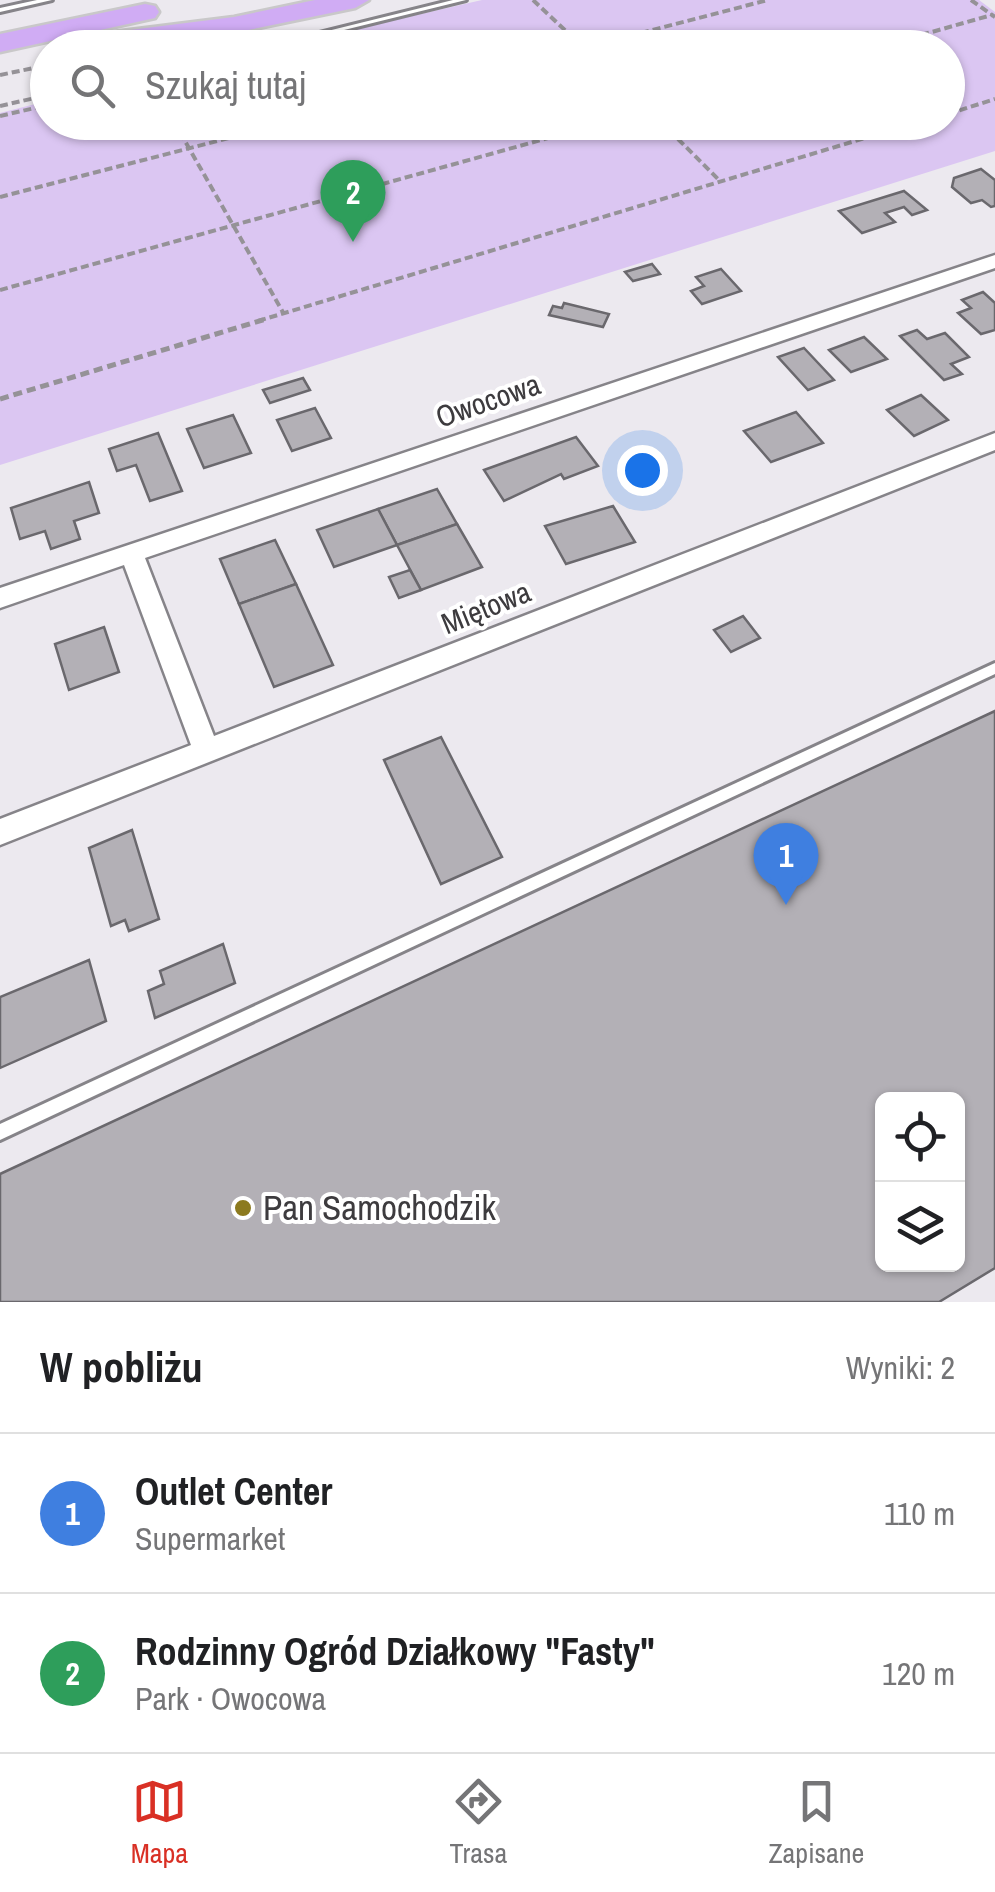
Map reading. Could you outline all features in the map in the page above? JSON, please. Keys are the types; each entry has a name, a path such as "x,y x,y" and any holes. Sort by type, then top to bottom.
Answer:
{"highway":[{"path":"113,30 289,0"},
{"path":"144,30 218,28 354,0"},
{"path":"109,30 175,2"},
{"path":"0,43 30,40"},
{"path":"0,65 30,58"}],"street":[{"name":"Owocowa","path":"0,598 995,261"},
{"name":"Miętowa","path":"0,832 995,441"},
{"path":"132,554 207,753"}],"lane":[{"path":"3,6 48,0"},
{"path":"337,30 462,0"},
{"path":"0,1132 995,668"}],"path":[{"path":"533,0 564,30"},
{"path":"652,30 768,0"},
{"path":"972,0 993,16"},
{"path":"941,30 993,16"},
{"path":"0,75 30,69"},
{"path":"0,106 30,99"},
{"path":"965,109 995,99"},
{"path":"0,116 30,109"},
{"path":"185,140 284,314"},
{"path":"0,197 224,140"},
{"path":"0,290 541,140"},
{"path":"679,140 721,182"},
{"path":"0,399 859,140"}],"shaded area":[{"path":"482,0 979,0 995,12 995,151 0,465 0,113 30,105 30,140 965,140 965,30 351,30"}],"building":[{"path":"981,169 995,180 995,206 982,200 971,203 952,187 954,178"},
{"path":"904,191 927,210 912,215 904,207 885,213 895,222 862,233 839,211"},
{"path":"652,264 660,274 633,281 625,272"},
{"path":"721,269 741,291 702,304 691,291 704,286 696,277"},
{"path":"983,292 995,303 995,330 981,334 958,313 971,308 962,300"},
{"path":"564,303 609,314 603,327 549,315 553,306 562,308"},
{"path":"917,330 927,339 945,333 969,357 951,364 962,374 944,380 900,336"},
{"path":"864,337 887,359 851,372 829,350"},
{"path":"804,348 834,380 808,390 778,357"},
{"path":"303,378 310,390 270,403 263,390"},
{"path":"921,395 948,420 914,436 887,410"},
{"path":"315,408 331,438 292,451 277,420"},
{"path":"796,412 823,443 771,462 744,431"},
{"path":"233,415 251,453 204,468 187,429"},
{"path":"158,433 182,491 150,501 136,465 117,471 109,449"},
{"path":"576,437 598,466 564,479 561,474 504,501 484,470"},
{"path":"89,482 99,513 74,521 80,539 51,549 45,531 20,539 11,508"},
{"path":"437,489 457,524 397,545 378,509"},
{"path":"613,506 635,542 566,564 545,526"},
{"path":"378,509 397,545 334,567 317,530"},
{"path":"457,524 482,567 421,590 397,545"},
{"path":"275,540 296,584 239,604 220,559"},
{"path":"410,570 421,590 399,598 389,577"},
{"path":"296,584 333,665 274,687 239,604"},
{"path":"743,616 760,638 731,652 714,630"},
{"path":"104,627 119,672 69,690 55,644"},
{"path":"995,711 995,1268 939,1302 0,1302 0,1174"},
{"path":"441,737 502,857 441,884 384,760"},
{"path":"132,830 159,919 129,931 125,920 111,926 89,848"},
{"path":"223,944 235,983 155,1018 148,991 164,984 160,971"},
{"path":"89,960 106,1021 0,1068 0,997"}],"place":[{"name":"Rodzinny Ogród Działkowy \"Fasty\"","path":"353,242"},
{"name":"Outlet Center","path":"786,905"},
{"name":"Pan Samochodzik","path":"243,1208"}]}
